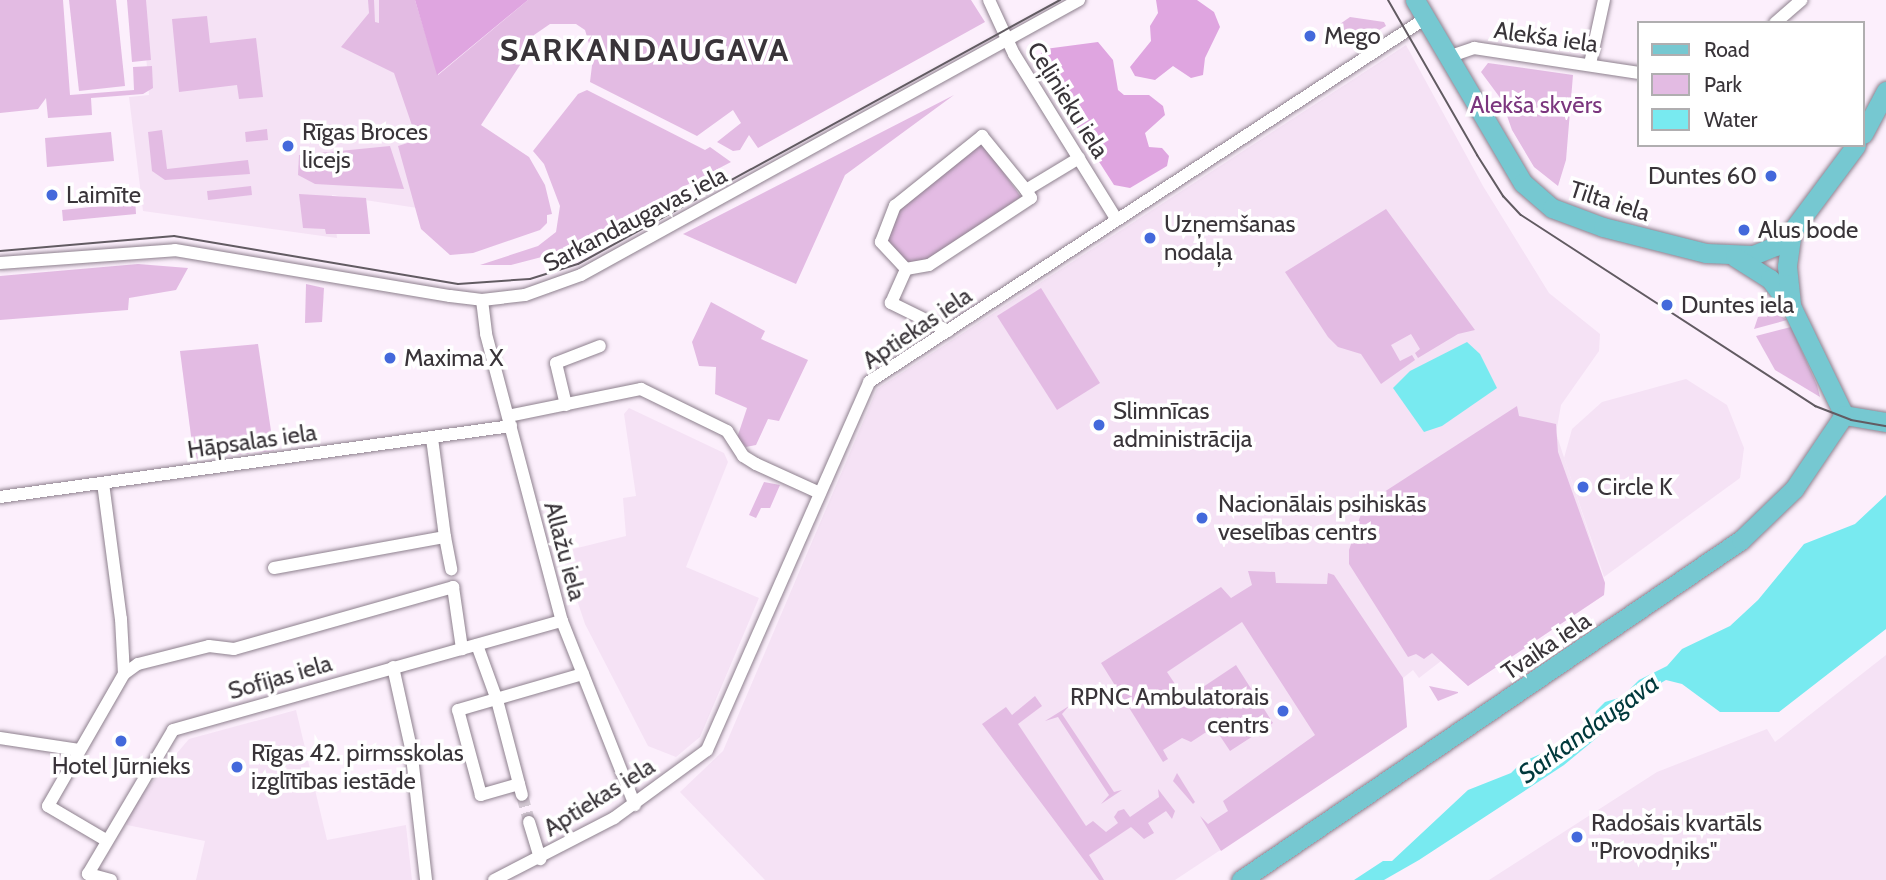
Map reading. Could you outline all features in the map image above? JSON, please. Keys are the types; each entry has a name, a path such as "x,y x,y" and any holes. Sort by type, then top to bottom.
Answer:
{"main road":[{"name":"Tilta iela","path":"1415,0 1511,167 1535,196 1552,208 1602,228 1734,256"},
{"path":"1865,130 1886,91"},
{"path":"1734,256 1764,251 1792,231 1855,147"},
{"path":"1792,231 1787,266 1792,308"},
{"path":"1734,256 1770,279 1792,308 1844,415 1881,422"},
{"name":"Tvaika iela","path":"1241,880 1741,540 1794,489 1844,415"}],"street":[{"name":"Ceļinieku iela","path":"989,0 1009,43 1117,220"},
{"name":"Sarkandaugavas iela","path":"0,263 175,250 482,300 525,295 581,275 1009,43 1079,0"},
{"path":"1590,64 1604,0"},
{"path":"1777,21 1801,0"},
{"name":"Aptiekas iela","path":"494,880 540,859 635,805 707,750 869,382 1426,18"},
{"name":"Alekša iela","path":"1448,57 1474,48 1638,72"},
{"path":"982,136 1031,198 929,265 906,269 881,242 895,206 982,136"},
{"path":"1026,190 1079,158"},
{"path":"906,269 891,303 948,331"},
{"name":"Allažu iela","path":"482,300 509,421 562,621 635,805"},
{"path":"566,405 556,363 600,346"},
{"name":"Hāpsalas iela","path":"0,497 432,438 641,388 727,430 743,456 756,464 820,492"},
{"path":"432,438 451,569"},
{"path":"103,483 121,619 124,674"},
{"path":"274,568 445,537"},
{"path":"104,839 48,806 124,674 138,664 209,646 234,649 453,587 462,649"},
{"name":"Sofijas iela","path":"111,880 88,874 104,839 173,730 562,621"},
{"path":"477,645 497,699 521,790 481,794 458,710 497,699 583,674"},
{"path":"393,667 411,748 426,880"},
{"path":"0,738 79,750"},
{"path":"529,822 540,859"}],"shaded area":[{"name":"Rīgas Broces licejs","path":"142,0 401,0 457,206 424,209 332,195 337,238 143,211 129,97 149,95"},
{"path":"415,0 528,0 437,75"},
{"path":"1156,0 1197,0 1214,12 1220,27 1205,58 1203,75 1191,78 1173,66 1155,80 1135,76 1130,67 1151,41 1150,26 1158,13"},
{"path":"1098,42 1113,60 1118,90 1124,95 1149,95 1163,106 1165,115 1145,133 1149,147 1162,148 1169,156 1167,166 1130,188 1114,185 1054,92 1038,57 1045,49"},
{"name":"Nacionālais psihiskās veselības centrs","path":"1406,45 1483,186 1549,293 1600,334 1599,351 1561,405 1556,433 1605,583 1604,595 1468,686 1441,661 1419,678 1413,670 1403,678 1407,727 1175,880 765,880 680,792 723,751 877,389"},
{"name":"Circle K","path":"1686,379 1727,405 1744,448 1740,478 1604,577 1564,458 1572,429 1602,402"},
{"path":"629,408 724,453 728,462 686,567 759,598 700,737 676,757 648,746 585,624 561,552 626,536 623,498 636,496 624,414"},
{"path":"1886,655 1886,880 1489,880 1657,772 1767,729 1775,742"},
{"name":"Rīgas 42. pirmsskolas izglītības iestāde","path":"296,710 327,840 406,825 412,880 196,880 205,841 127,825 125,814 189,739"}],"green space":[{"path":"0,0 63,0 70,95 134,90 133,67 152,66 153,88 143,94 91,98 92,115 48,118 46,98 38,109 0,113"},
{"path":"69,0 116,0 125,86 79,91"},
{"path":"127,0 146,0 151,60 132,62"},
{"path":"368,0 374,0 375,22 379,23 379,0 415,0 438,75 528,0 971,0 985,22 758,148 749,135 740,150 733,151 717,142 741,123 733,110 697,136 590,82 593,57 585,30 576,24 550,24 534,35 535,42 481,125 529,157 545,185 552,214 547,215 547,223 540,230 473,253 450,255 421,229 398,146 417,140 394,73 341,47 369,13"},
{"path":"207,16 210,43 256,38 263,97 239,99 237,85 179,92 172,19"},
{"path":"1350,17 1384,22 1386,26 1353,45 1340,24"},
{"name":"Alekša skvērs","path":"1488,63 1573,75 1566,160 1558,186 1534,167 1512,130 1501,99 1481,72"},
{"path":"587,90 705,150 710,147 731,162 557,253 511,265 480,265 538,246 556,232 560,206 544,164 533,151 578,94"},
{"path":"954,95 845,175 796,284 683,234"},
{"path":"267,129 268,140 246,142 245,132"},
{"path":"162,130 167,169 248,160 250,174 165,180 152,171 148,132"},
{"path":"111,132 114,161 47,167 45,138"},
{"path":"981,141 1021,197 928,259 908,263 887,241 897,209"},
{"path":"390,146 404,189 315,184 298,175 299,155"},
{"path":"251,186 252,195 208,200 207,191"},
{"path":"299,194 366,198 370,234 326,234 325,229 303,228"},
{"path":"135,196 136,214 63,221 62,210 110,205 110,198"},
{"path":"1386,209 1475,330 1458,334 1418,358 1415,353 1420,349 1411,334 1391,345 1400,361 1412,355 1415,360 1381,384 1361,354 1338,347 1328,337 1285,272"},
{"path":"138,264 188,268 176,290 129,298 128,310 0,320 0,276"},
{"path":"306,284 324,288 322,322 305,323"},
{"path":"1041,288 1100,383 1057,410 997,316"},
{"path":"711,302 765,331 761,339 808,360 779,421 768,419 756,445 746,447 737,438 747,408 715,394 716,367 699,366 692,342"},
{"path":"1765,313 1776,313 1787,320 1754,329 1758,317"},
{"path":"1791,327 1820,397 1775,370 1756,336"},
{"path":"258,344 274,451 194,459 180,351"},
{"path":"1517,406 1519,416 1556,424 1558,452 1605,583 1604,595 1468,686 1432,653 1424,659 1416,654 1408,657 1349,564 1349,550 1364,505"},
{"path":"764,482 780,485 770,508 761,508 756,518 749,515"},
{"path":"1248,571 1275,572 1276,583 1327,584 1328,573 1334,575 1403,678 1407,727 1221,851 1200,816 1208,824 1228,811 1223,801 1315,735 1242,622 1167,672 1185,699 1236,665 1273,723 1230,751 1214,727 1191,742 1182,738 1163,750 1168,759 1163,762 1101,663 1221,587 1231,598 1252,585"},
{"path":"1429,686 1458,692 1458,693 1438,701"},
{"path":"1035,696 1042,706 1018,724 1086,826 1093,821 1106,832 1118,823 1114,817 1118,811 1124,809 1130,817 1159,797 1158,789 1175,811 1172,819 1166,811 1148,823 1154,833 1144,839 1131,827 1089,855 1104,880 1099,880 982,724 1006,707 1012,715"},
{"path":"1069,706 1062,714 1114,792 1122,790 1101,804 1109,795 1058,717 1045,721"},
{"path":"1177,773 1195,802 1193,804 1173,781"}],"water":[{"path":"1467,342 1480,354 1497,388 1442,426 1424,432 1393,388 1410,371"},
{"name":"Sarkandaugava","path":"1886,495 1886,629 1779,712 1720,712 1682,684 1666,680 1626,703 1599,736 1564,765 1419,860 1384,880 1354,880 1383,861 1392,861 1468,790 1511,773 1522,762 1568,742 1574,731 1579,733 1593,726 1596,711 1605,702 1622,697 1639,680 1667,666 1682,649 1730,626 1758,600 1804,544 1855,524"}],"tunnel":[{"path":"522,795 529,822"}],"tram line":[{"path":"0,251 174,236 458,284 530,279 578,264 1060,0"},
{"path":"1388,0 1477,155 1503,196 1521,215 1815,406 1851,420 1886,426"}],"place":[{"name":"Mego","path":"1310,36"},
{"name":"Rīgas Broces licejs","path":"288,146"},
{"name":"Duntes 60","path":"1771,176"},
{"name":"Laimīte","path":"52,195"},
{"name":"Alus bode","path":"1744,230"},
{"name":"Uzņemšanas nodaļa","path":"1150,238"},
{"name":"Duntes iela","path":"1667,305"},
{"name":"Maxima X","path":"390,358"},
{"name":"Slimnīcas administrācija","path":"1099,425"},
{"name":"Circle K","path":"1583,487"},
{"name":"Nacionālais psihiskās veselības centrs","path":"1202,518"},
{"name":"RPNC Ambulatorais centrs","path":"1283,711"},
{"name":"Hotel Jūrnieks","path":"121,741"},
{"name":"Rīgas 42. pirmsskolas izglītības iestāde","path":"237,767"},
{"name":"Radošais kvartāls \"Provodņiks\"","path":"1577,837"}],"district":[{"name":"SARKANDAUGAVA","path":"645,50"}]}
